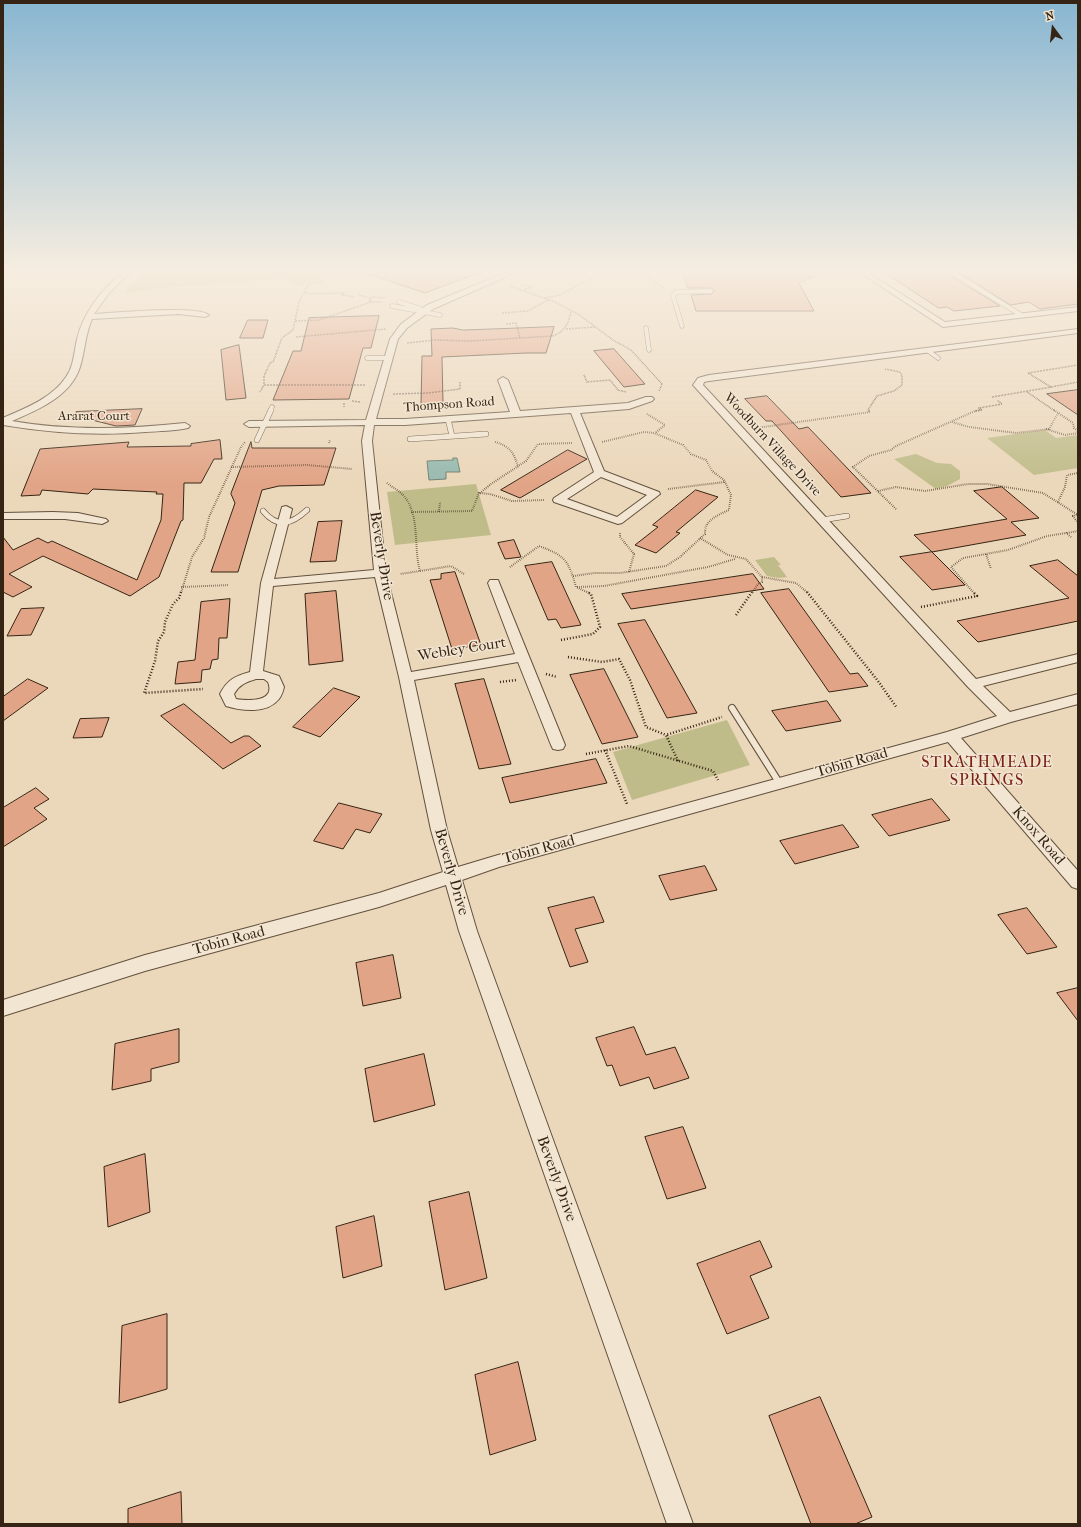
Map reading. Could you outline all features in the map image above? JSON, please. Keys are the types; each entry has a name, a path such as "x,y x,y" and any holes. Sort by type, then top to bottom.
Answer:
{"street":[{"path":"3,421 36,406 56,392 70,378 76,369 81,341"},
{"name":"Beverly Drive","path":"395,341 370,423 367,440 370,479 380,573 406,677 439,830 468,931 680,1524"},
{"name":"Woodburn Village Drive","path":"996,341 701,380 698,384 973,684 1006,718"},
{"path":"503,380 516,414"},
{"name":"Thompson Road","path":"249,424 370,423 448,419 623,406 649,399"},
{"path":"558,500 618,521 655,494 600,473 574,410"},
{"name":"Ararat Court","path":"3,421 38,428 82,432 185,426"},
{"path":"558,500 600,473"},
{"path":"256,674 267,583 286,509"},
{"path":"3,516 63,515 80,516 102,521"},
{"path":"267,583 380,573"},
{"name":"Webley Court","path":"494,583 558,745"},
{"name":"Webley Court","path":"406,677 523,658"},
{"path":"973,684 1078,658"},
{"name":"Tobin Road","path":"3,1008 145,963 364,904 498,861 951,736 1006,718 1078,700"},
{"name":"Knox Road","path":"951,736 1078,882"}],"lane":[{"path":"647,341 648,350"},
{"path":"927,350 938,358"},
{"path":"367,358 389,358"},
{"path":"257,440 272,407"},
{"path":"448,419 452,436"},
{"path":"410,439 486,434"},
{"path":"263,511 268,519 282,524 299,518 307,510"},
{"path":"822,520 847,516"},
{"path":"732,708 780,784"}],"path":[{"path":"260,392 264,385 264,376 270,363 273,362 281,341"},
{"path":"407,343 427,341"},
{"path":"618,341 631,350 662,384 661,390 649,399"},
{"path":"739,430 870,412 868,410 877,396 894,390 902,385 902,376 900,372 880,369 866,358"},
{"path":"1051,387 1028,373 1078,365"},
{"path":"584,376 587,382 610,380 618,390 626,392"},
{"path":"392,394 428,393 460,389 460,382"},
{"path":"992,397 1078,382"},
{"path":"264,385 366,385"},
{"path":"1026,392 1073,423 1074,428 1078,432"},
{"path":"896,509 852,467 869,456 890,450 975,411 982,410 979,408 1002,404 997,400"},
{"path":"352,401 360,402"},
{"path":"643,411 665,425 654,433"},
{"path":"952,421 969,427 1016,433 1049,429 1058,413"},
{"path":"1046,429 1065,435 1078,432"},
{"path":"486,434 491,441 505,444 513,450 518,467"},
{"path":"203,689 144,693 155,661 158,641 164,632 165,622 173,604 178,598 192,556 204,538 209,517 231,467 241,448 248,440"},
{"path":"411,512 472,511 479,493 484,488 526,462 532,455 534,447 538,444 587,442"},
{"path":"231,467 291,465 334,466 352,469"},
{"path":"1058,502 1065,487 1067,474 1078,473"},
{"path":"649,492 725,482"},
{"path":"387,483 403,495 411,508 420,571"},
{"path":"878,491 896,487 925,491 968,484 987,484 1043,493 1078,515"},
{"path":"479,493 490,494 512,501 558,500"},
{"path":"439,512 440,502"},
{"path":"1078,515 1073,516 1078,523"},
{"path":"618,521 620,537 634,554 629,572"},
{"path":"905,610 977,596 950,568 963,558 1008,550 1047,536 1078,531"},
{"path":"1066,533 1071,537"},
{"path":"700,538 714,548 736,559"},
{"path":"510,567 539,546 563,556 569,564 576,587 591,594 600,620 600,627 593,634 561,640"},
{"path":"986,554 991,569"},
{"path":"576,587 604,586 708,568 736,559 746,559 762,577 794,581 800,584 811,595 818,607 878,681 897,708"},
{"path":"400,574 451,566 464,574"},
{"path":"736,615 758,584 762,582 762,577"},
{"path":"182,587 229,585"},
{"path":"568,657 602,662 619,659 630,680 646,727 666,735 678,760"},
{"path":"666,735 728,715"},
{"path":"586,754 629,746 713,771 718,780"},
{"path":"605,750 627,804"}],"shaded area":[{"path":"1045,430 1056,438 1078,435 1078,468 1034,475 987,438"},
{"path":"916,454 937,463 951,464 960,471 960,479 947,486 936,489 894,459"},
{"path":"476,484 491,535 395,545 387,492"},
{"path":"774,557 781,565 778,565 787,577 779,578 767,576 755,560"},
{"path":"727,720 750,765 632,800 613,752"}],"water":[{"path":"453,458 457,458 460,472 446,472 446,479 429,480 427,461 453,460"}],"building":[{"path":"303,341 373,341 371,348 363,348 349,399 273,400 293,351 301,351"},
{"path":"431,341 550,341 546,353 442,357 443,403 421,405 422,356 432,356"},
{"path":"239,345 246,398 226,400 221,350"},
{"path":"614,349 645,384 624,387 594,351"},
{"path":"1078,390 1078,415 1047,394"},
{"path":"767,396 799,429 808,427 871,493 841,497 772,421 766,421 745,399"},
{"path":"142,409 135,425 116,426 76,416 76,412"},
{"path":"220,440 222,459 214,459 201,483 184,483 183,520 181,521 159,577 130,596 43,556 9,574 32,587 13,597 3,592 3,537 13,550 38,538 48,543 52,541 137,580 161,520 163,494 156,494 157,492 93,489 88,494 42,490 40,495 21,496 40,449 129,442 127,447 191,446 191,444"},
{"path":"251,442 252,448 336,448 324,485 279,486 262,490 238,572 211,572 235,503 231,494"},
{"path":"568,450 587,459 520,498 501,490"},
{"path":"1002,487 1039,518 1011,522 1026,535 932,552 914,535 1007,519 974,491"},
{"path":"696,490 718,497 676,532 680,533 656,553 635,545 658,527 653,525"},
{"path":"342,521 336,561 310,562 318,522"},
{"path":"514,540 521,557 505,559 498,543"},
{"path":"932,552 965,585 932,590 900,557"},
{"path":"1058,560 1078,576 1078,621 978,642 957,621 1069,598 1030,566"},
{"path":"552,562 581,625 561,628 556,619 548,620 525,566"},
{"path":"455,572 481,645 452,649 430,580 441,579 441,574"},
{"path":"753,574 764,589 631,609 622,594"},
{"path":"789,589 850,674 858,673 868,686 829,692 761,593"},
{"path":"336,591 343,661 309,665 305,594"},
{"path":"230,599 227,638 219,638 218,659 212,660 210,669 202,670 201,682 175,684 178,662 195,660 201,602"},
{"path":"44,608 31,635 7,636 21,609"},
{"path":"645,620 697,713 667,718 618,624"},
{"path":"604,669 638,737 602,744 570,675"},
{"path":"28,679 48,688 3,721 3,697"},
{"path":"484,679 511,764 479,769 455,684"},
{"path":"334,688 360,697 320,737 293,727"},
{"path":"827,701 841,721 786,731 772,711"},
{"path":"184,704 231,743 244,736 249,736 261,746 223,769 161,716"},
{"path":"109,718 102,737 73,738 80,719"},
{"path":"596,759 607,783 510,803 502,778"},
{"path":"36,788 49,799 34,808 47,819 3,847 3,808"},
{"path":"932,799 950,820 889,836 872,815"},
{"path":"339,803 382,814 370,833 356,829 343,849 314,841"},
{"path":"843,825 859,847 795,864 780,841"},
{"path":"705,866 717,890 670,900 659,876"},
{"path":"594,897 604,922 575,929 588,962 570,967 548,908"},
{"path":"1027,908 1057,947 1027,954 998,915"},
{"path":"393,955 401,998 363,1006 356,963"},
{"path":"1078,988 1078,1021 1057,993"},
{"path":"634,1027 646,1055 675,1047 689,1078 654,1089 649,1077 620,1086 612,1065 607,1066 596,1038"},
{"path":"179,1029 179,1062 151,1069 151,1081 112,1090 115,1044"},
{"path":"424,1054 435,1105 374,1122 365,1069"},
{"path":"683,1127 706,1188 667,1199 645,1137"},
{"path":"145,1154 150,1212 108,1227 104,1167"},
{"path":"469,1192 487,1278 445,1290 429,1202"},
{"path":"374,1216 382,1266 343,1278 336,1227"},
{"path":"760,1241 772,1267 750,1276 769,1318 727,1334 697,1264"},
{"path":"167,1314 167,1389 119,1403 122,1326"},
{"path":"518,1362 536,1440 490,1455 475,1375"},
{"path":"820,1397 872,1517 855,1524 811,1524 769,1416"},
{"path":"181,1492 182,1524 128,1524 128,1509"}],"district":[{"name":"STRATHMEADE SPRINGS","path":"987,772"}]}
